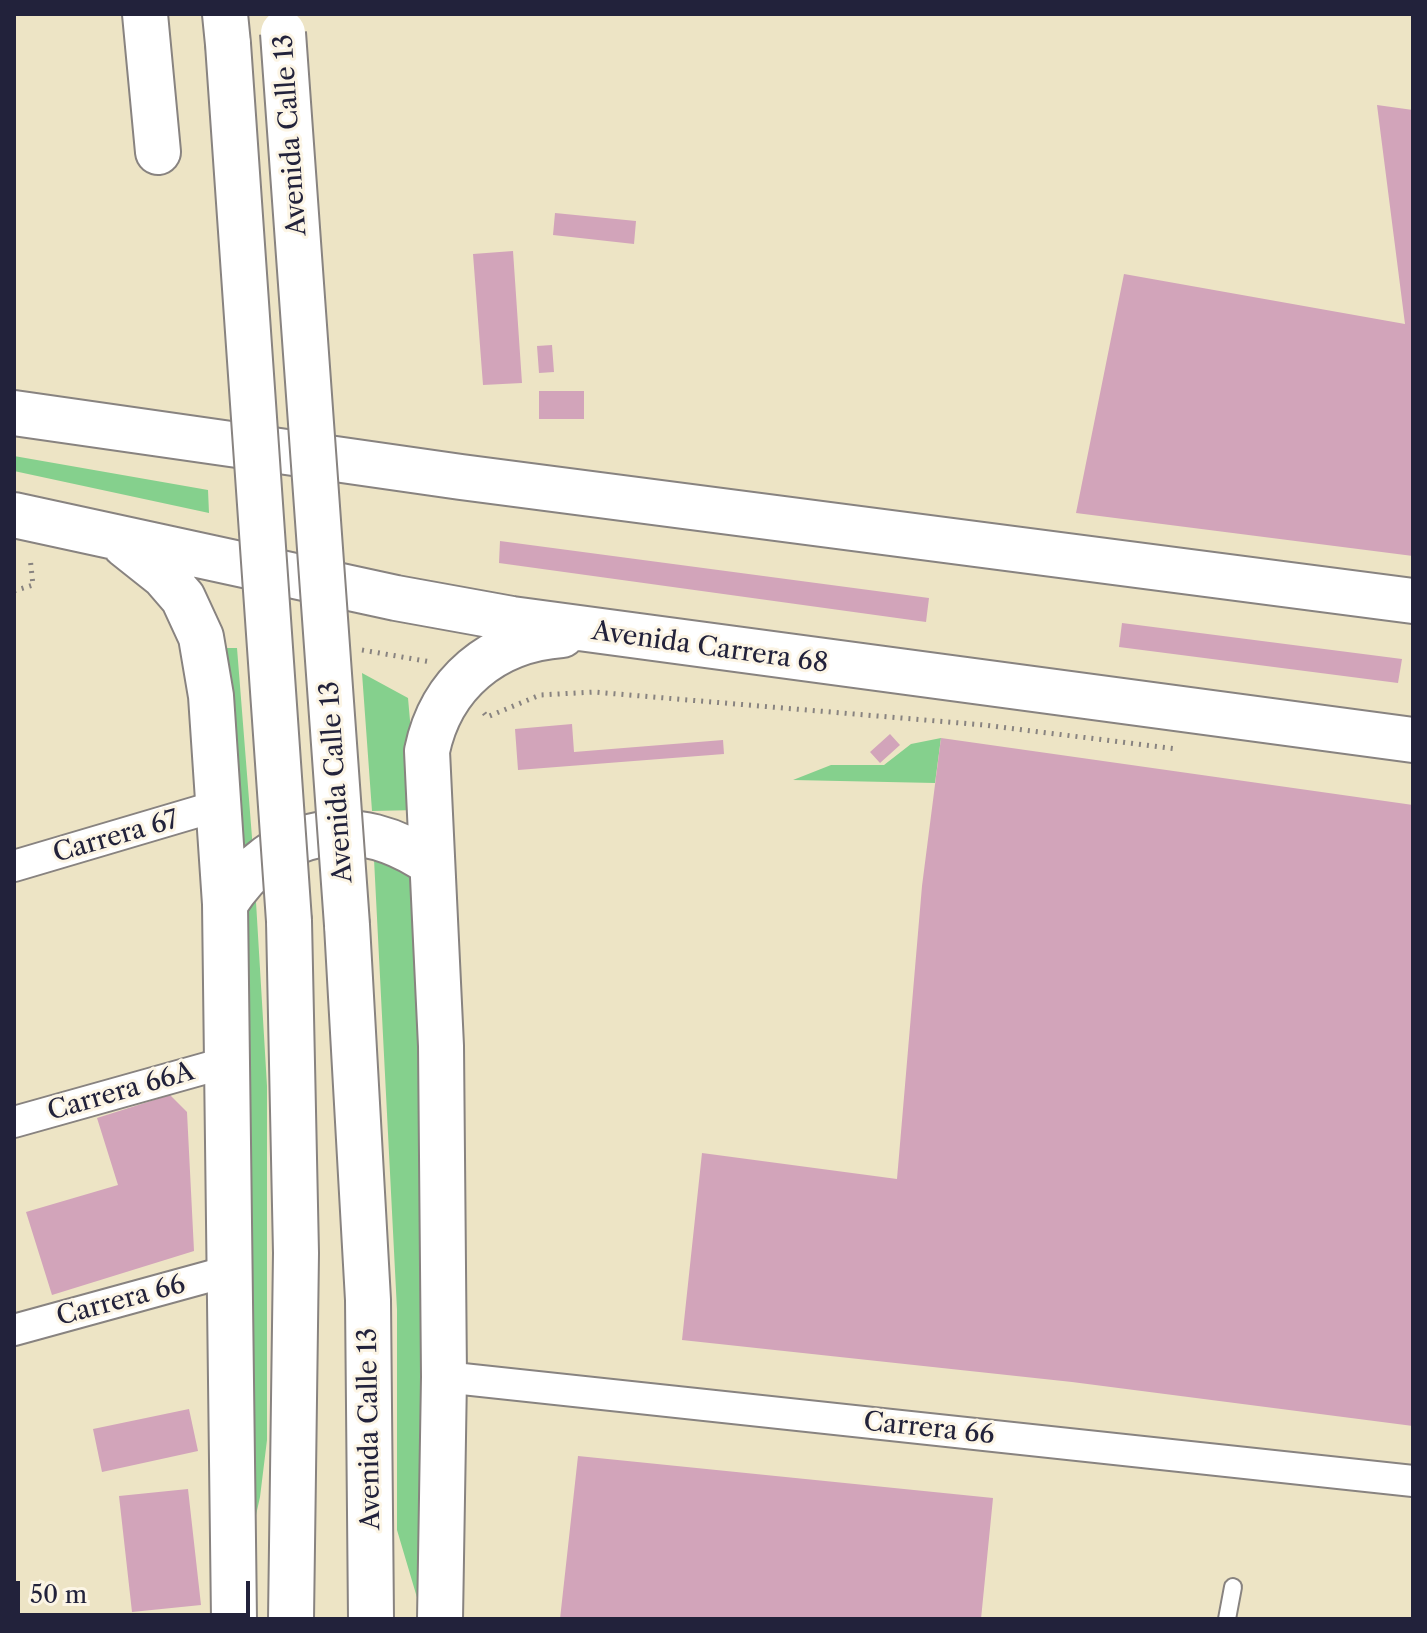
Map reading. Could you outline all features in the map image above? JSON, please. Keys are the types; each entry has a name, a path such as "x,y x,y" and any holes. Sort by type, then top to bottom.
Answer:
{"main road":[{"path":"145,14 158,152"},
{"name":"Avenida Calle 13","path":"283,24 347,925 368,1300 371,1619"},
{"path":"226,29 289,921 296,1253 291,1619"},
{"path":"14,413 461,477 1413,601"},
{"name":"Avenida Carrera 68","path":"22,534 117,540 396,598 597,633 1413,740"},
{"path":"117,540 164,576 183,598 201,637 211,696 225,904 234,1619"},
{"path":"440,1619 444,1377 441,1046 427,751 433,722 445,698 467,676 506,648 529,638 597,633"},
{"path":"225,904 248,872 264,859 290,844 318,835 358,833 378,837 397,843 432,864"},
{"path":"244,1619 292,1471"},
{"name":"Avenida Calle 13","path":"372,1551 402,1619"}],"street":[{"name":"Carrera 67","path":"14,866 217,806"},
{"name":"Carrera 66A","path":"14,1122 228,1062"},
{"name":"Carrera 66","path":"14,1330 229,1271"},
{"name":"Carrera 66","path":"444,1377 1413,1481"}],"lane":[{"path":"1227,1619 1233,1587"}],"path":[{"path":"14,591 33,585 22,534"},
{"path":"487,717 540,695 594,692 957,723 1185,750"}],"green space":[{"path":"14,456 208,490 209,513 14,471"},
{"path":"222,648 237,648 253,850 239,861"},
{"path":"362,673 408,698 418,810 372,811"},
{"path":"941,738 935,783 793,780 831,765 884,765 911,744"},
{"path":"374,859 415,869 425,1208 420,1399 421,1611 397,1530 397,1310"},
{"path":"256,902 267,1086 267,1440 260,1497 246,1560 242,906"}],"building":[{"path":"1377,105 1413,110 1413,556 1076,513 1124,274 1405,324"},
{"path":"555,213 636,221 634,244 553,235"},
{"path":"513,251 522,383 483,385 473,254"},
{"path":"552,345 554,372 539,373 537,346"},
{"path":"539,391 584,391 584,419 539,419"},
{"path":"500,541 929,598 926,622 499,563"},
{"path":"1122,623 1402,659 1398,683 1119,647"},
{"path":"572,724 574,752 723,740 724,754 518,770 515,729"},
{"path":"890,734 900,745 880,763 870,752"},
{"path":"941,738 1413,805 1413,1426 1072,1382 682,1340 702,1153 897,1179 922,886"},
{"path":"170,1095 187,1112 194,1251 52,1295 26,1212 118,1185 97,1118"},
{"path":"189,1409 198,1451 102,1472 93,1429"},
{"path":"578,1456 993,1498 981,1619 560,1619"},
{"path":"188,1489 201,1605 132,1612 119,1496"}]}
